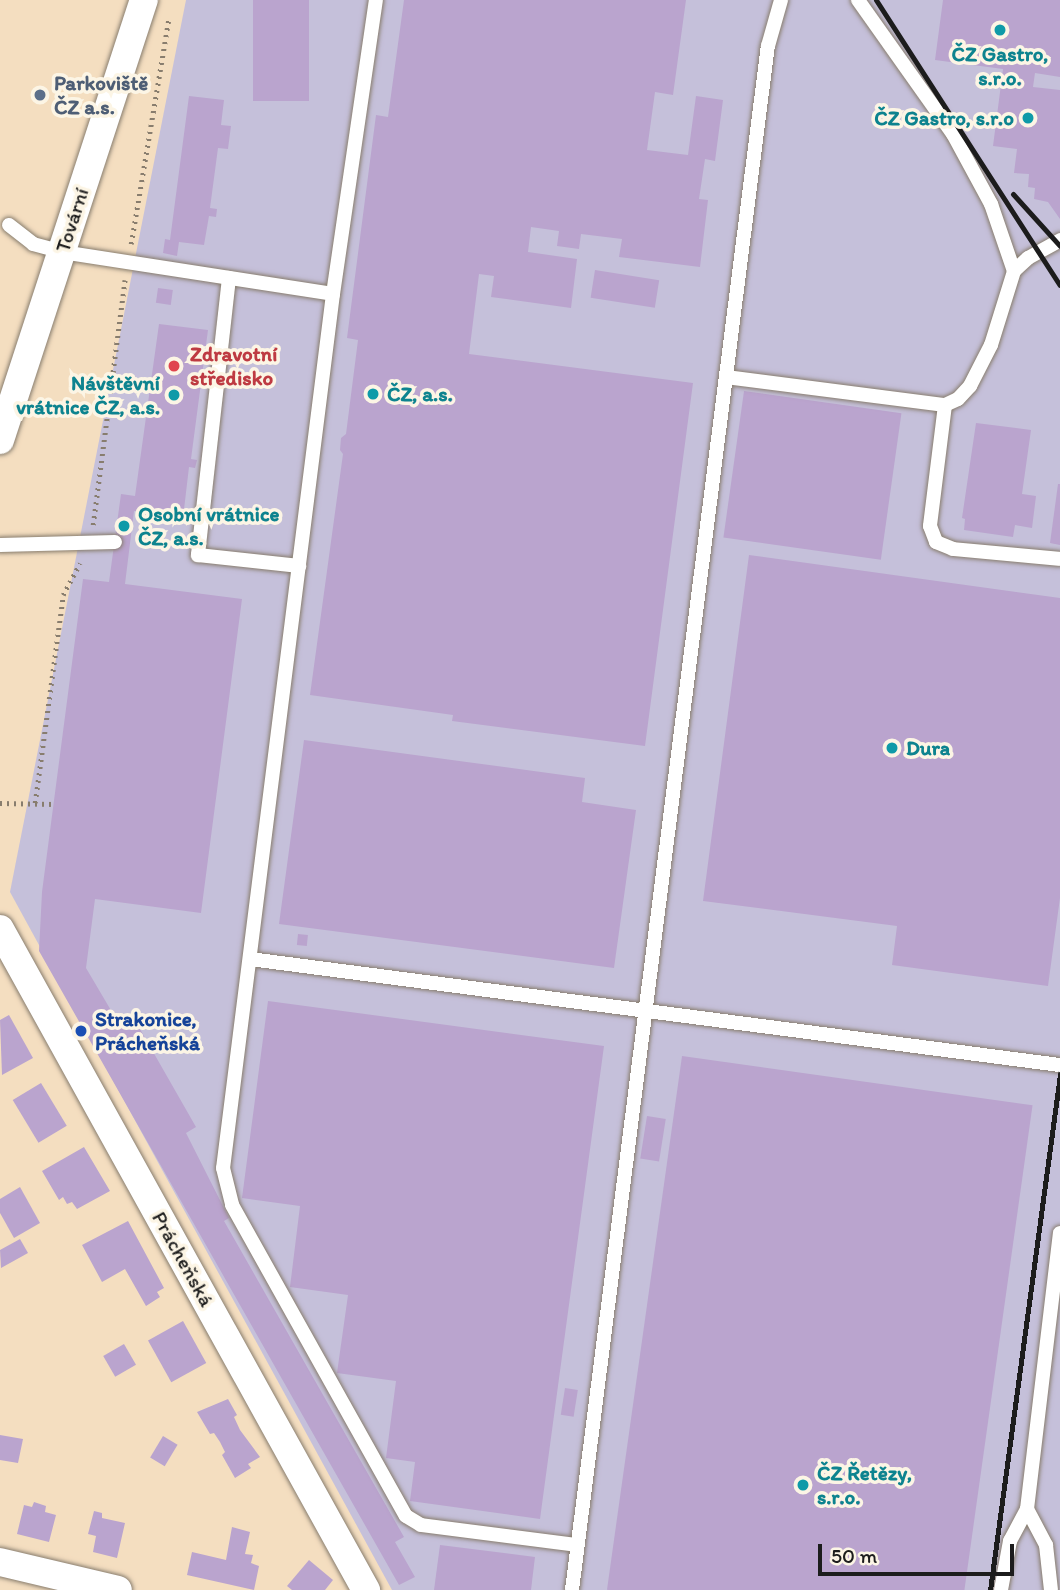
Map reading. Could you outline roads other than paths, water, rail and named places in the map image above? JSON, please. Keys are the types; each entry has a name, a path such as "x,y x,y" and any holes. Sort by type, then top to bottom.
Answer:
{"street":[{"name":"Tovární","path":"0,440 144,0"},
{"name":"Prácheňská","path":"0,929 366,1590"},
{"path":"0,1562 118,1590"}],"lane":[{"path":"376,0 334,294 223,1168 232,1205 406,1516 421,1525 577,1545"},
{"path":"572,1590 768,46 781,0"},
{"path":"858,0 953,134 991,204 1014,271"},
{"path":"9,225 33,244 62,252 334,294"},
{"path":"726,377 945,405 958,399 992,345 1014,271 1028,258 1060,240"},
{"path":"229,278 198,555 299,566"},
{"path":"945,405 930,526 936,542 953,549 1060,559"},
{"path":"0,545 115,542"},
{"path":"250,959 1060,1065"},
{"path":"1001,1590 1010,1541 1027,1509 1060,1233"},
{"path":"1027,1509 1046,1545 1051,1590"}],"railway":[{"path":"876,0 1060,285"},
{"path":"1013,194 1060,246"},
{"path":"990,1590 1060,1074"}],"place":[{"name":"ČZ Gastro, s.r.o.","path":"1000,30"},
{"name":"Parkoviště ČZ a.s.","path":"40,95"},
{"name":"ČZ Gastro, s.r.o","path":"1028,118"},
{"name":"Zdravotní středisko","path":"174,366"},
{"name":"ČZ, a.s.","path":"373,394"},
{"name":"Návštěvní vrátnice ČZ, a.s.","path":"174,395"},
{"name":"Osobní vrátnice ČZ, a.s.","path":"124,526"},
{"name":"Dura","path":"892,748"},
{"name":"Strakonice, Prácheňská","path":"81,1031"},
{"name":"ČZ Řetězy, s.r.o.","path":"803,1485"}]}
